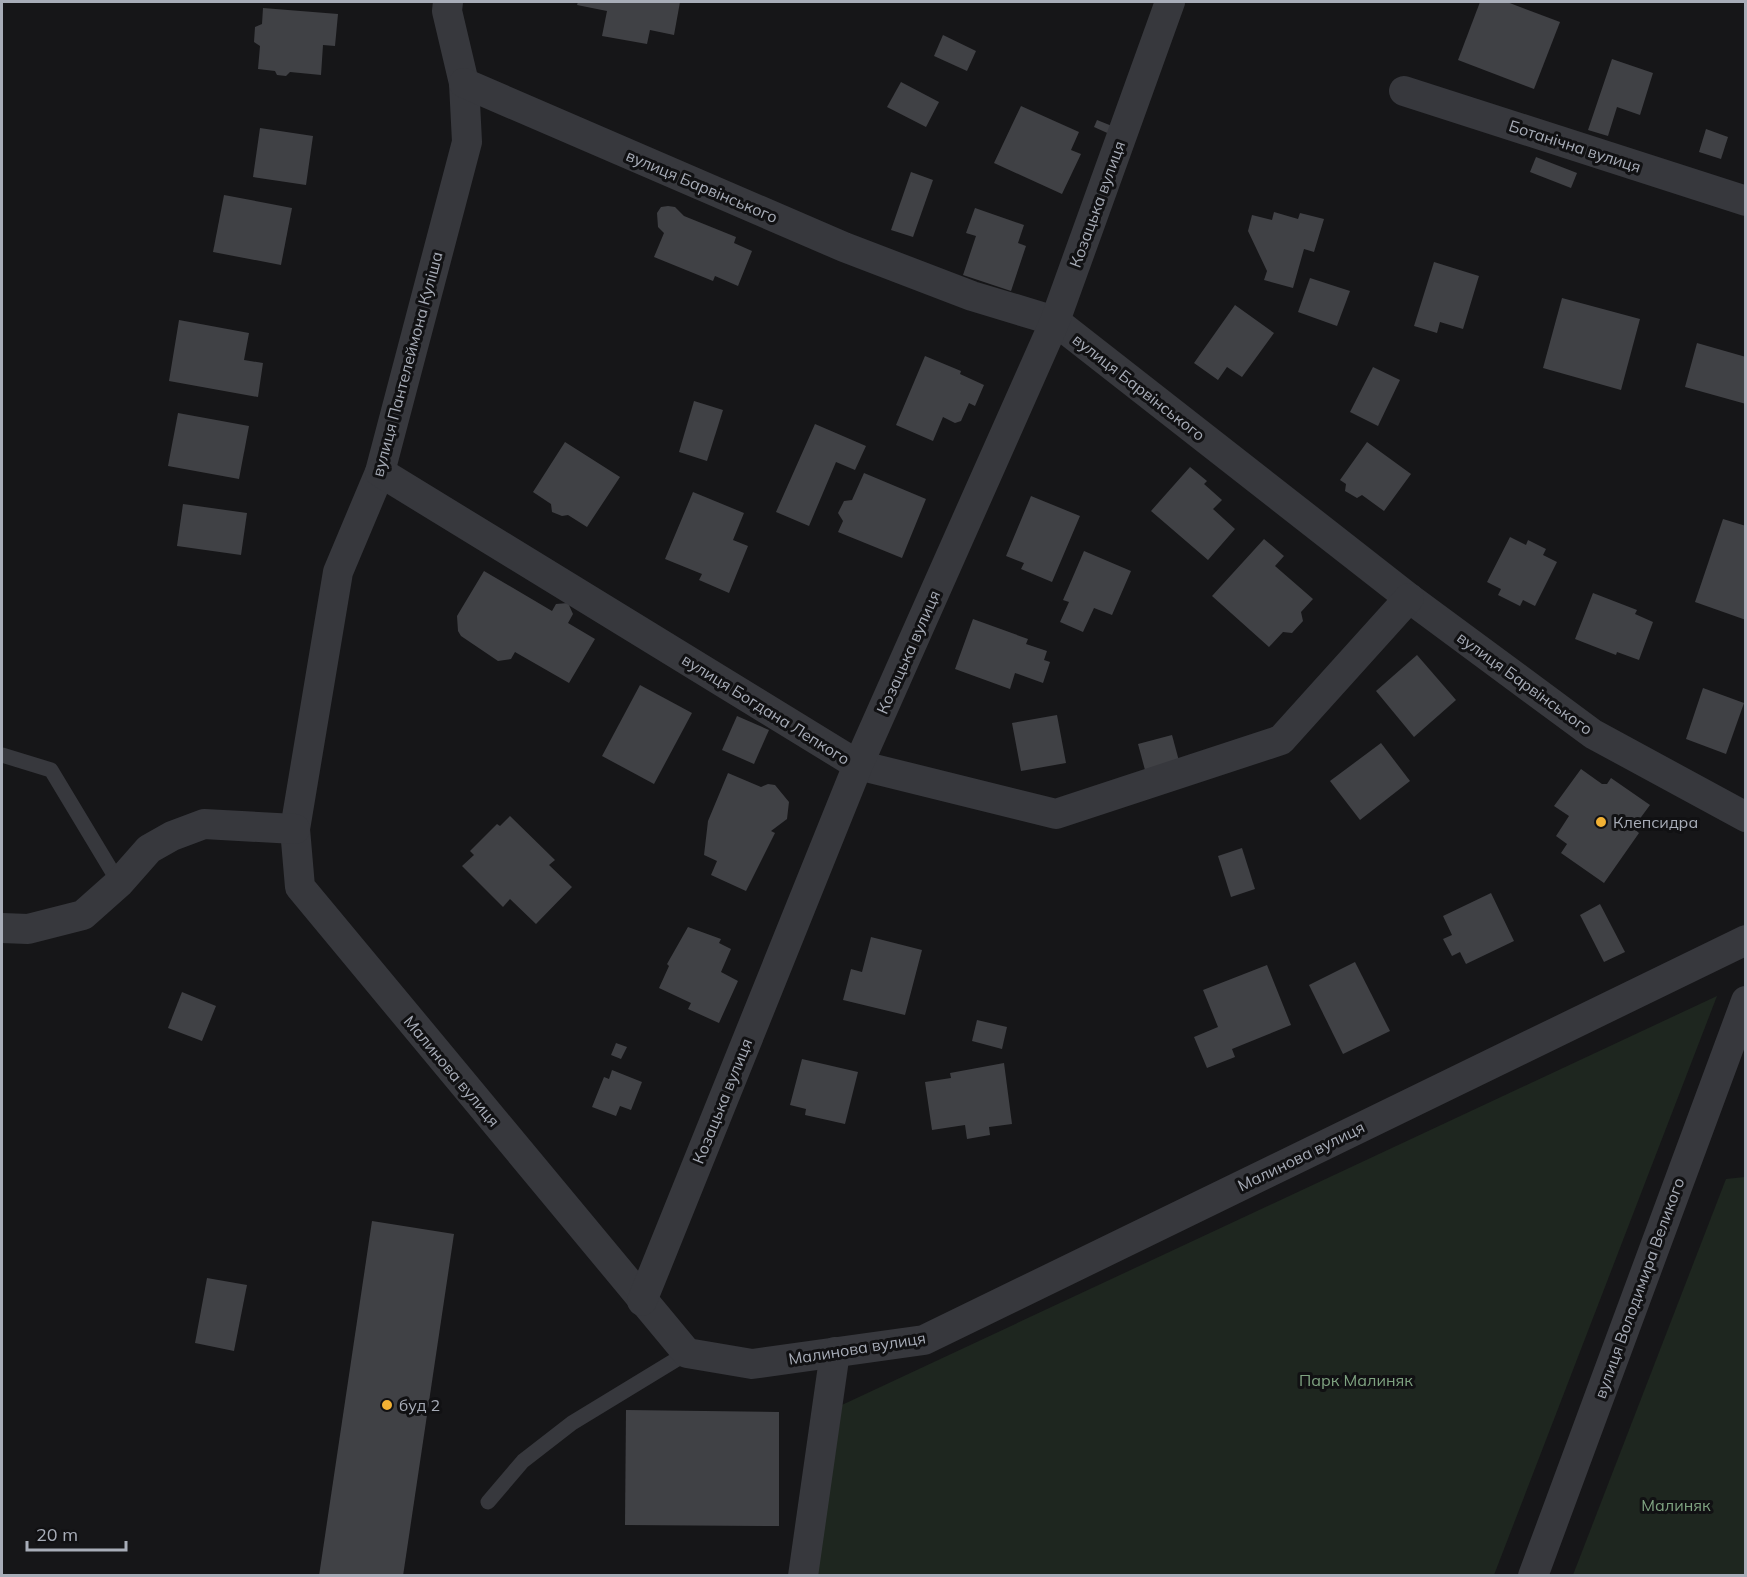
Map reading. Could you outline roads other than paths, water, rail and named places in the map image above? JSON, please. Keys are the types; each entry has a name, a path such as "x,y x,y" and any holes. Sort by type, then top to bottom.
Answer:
{"street":[{"name":"вулиця Пантелеймона Куліша","path":"295,829 338,572 380,472 467,142 464,83 447,11 448,2"},
{"name":"Козацька вулиця","path":"642,1301 858,765 1055,321 1170,2"},
{"name":"вулиця Барвінського","path":"464,83 844,247 972,296 1055,321 1409,597 1593,734 1746,817"},
{"name":"Ботанічна вулиця","path":"1404,92 1746,201"},
{"name":"вулиця Богдана Лепкого","path":"380,472 858,765 1056,814 1281,740 1409,597"},
{"path":"2,928 28,929 83,915 119,883 149,849 172,836 204,824 295,829"},
{"name":"Малинова вулиця","path":"295,829 300,887 642,1301 687,1353 752,1364 924,1340 1746,940"},
{"name":"вулиця Володимира Великого","path":"1533,1575 1746,1001"},
{"path":"803,1575 836,1352"}],"lane":[{"path":"2,756 51,770 119,883"},
{"path":"488,1502 523,1461 572,1423 687,1353"}],"place":[{"name":"Клепсидра","path":"1601,822"},
{"name":"буд 2","path":"387,1405"}],"park label":[{"name":"Парк Малиняк","path":"1356,1380"},
{"name":"Малиняк","path":"1676,1505"}]}
